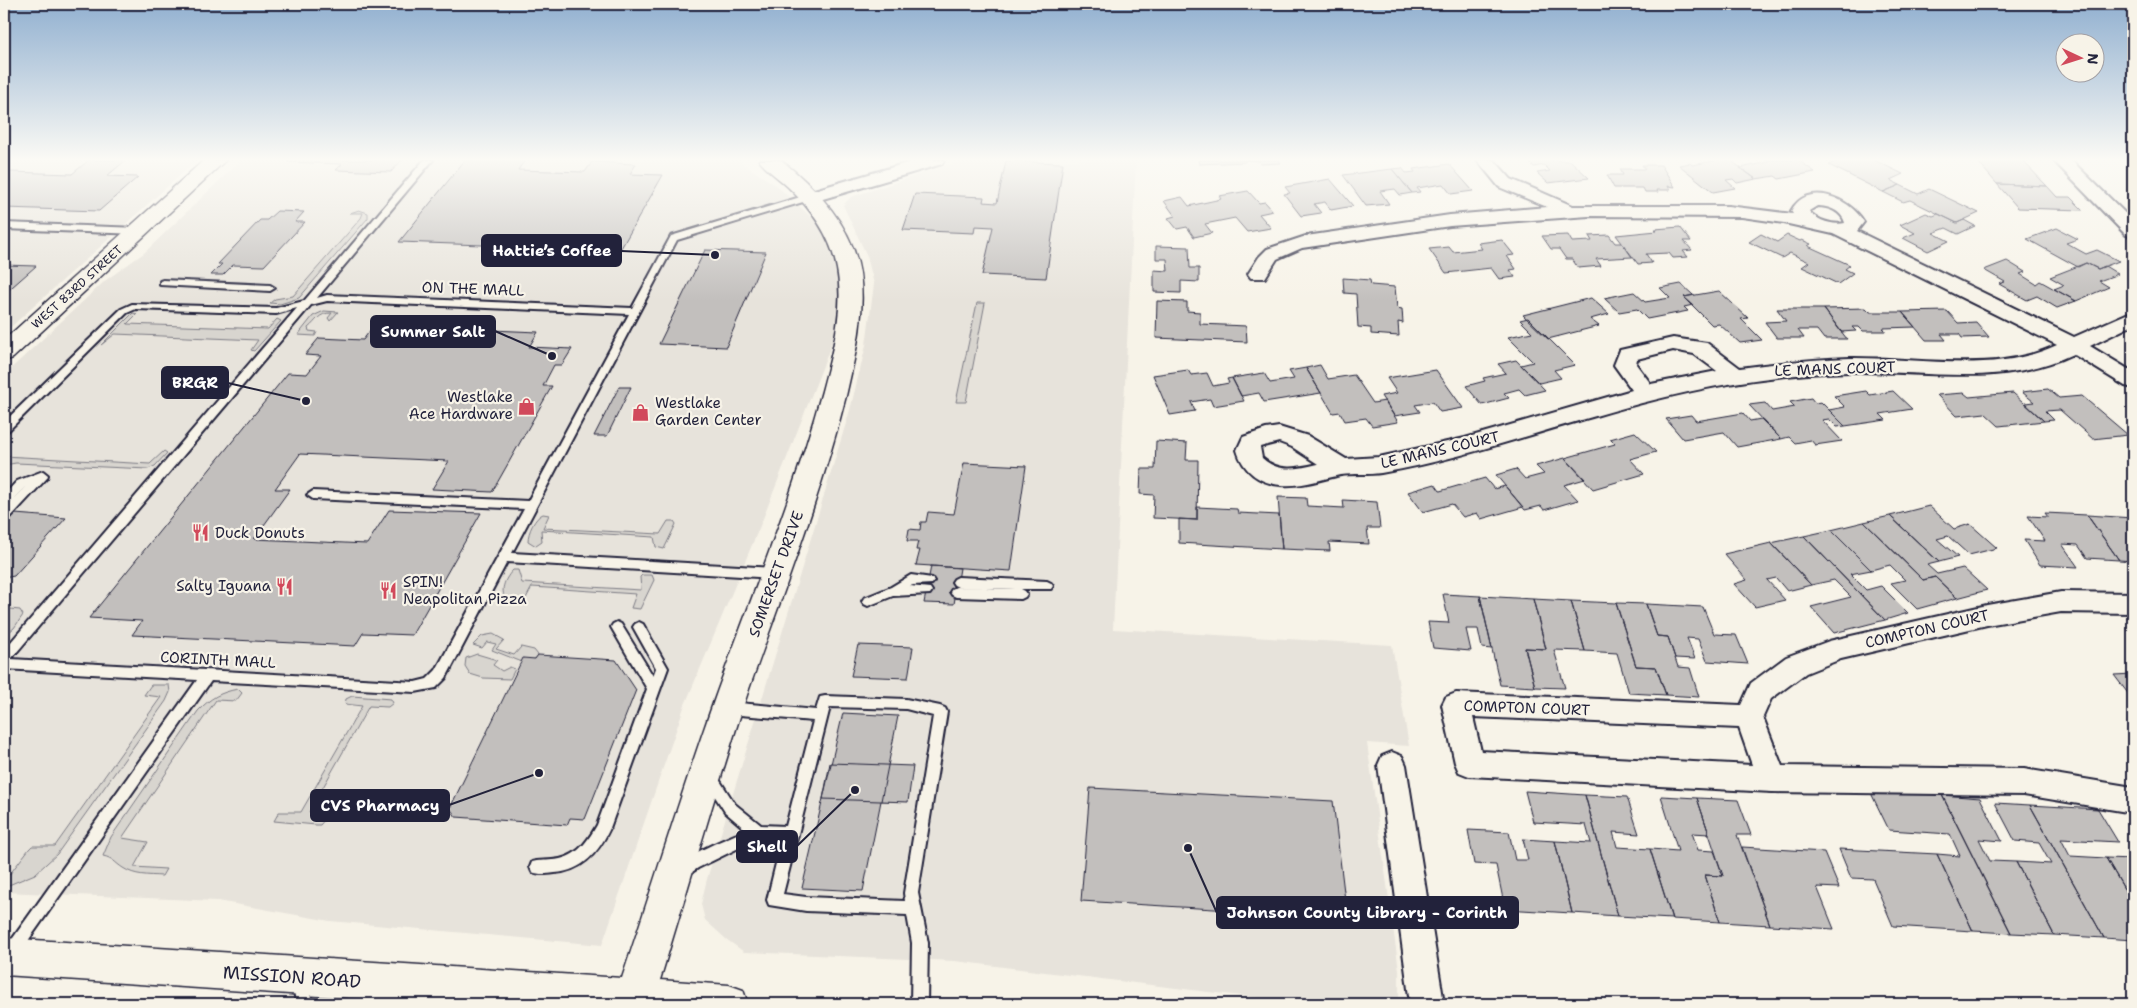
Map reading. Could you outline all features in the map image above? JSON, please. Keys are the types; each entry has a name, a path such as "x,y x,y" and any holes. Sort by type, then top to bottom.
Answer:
{"street":[{"name":"WEST 83RD STREET","path":"4,353 166,207"},
{"name":"SOMERSET DRIVE","path":"634,1001 707,770 797,518 827,425 847,336 851,295 849,270 842,245 831,224 818,207"},
{"path":"1493,216 1500,207"},
{"path":"1564,207 1577,211"},
{"path":"1802,207 1800,211 1808,222"},
{"path":"1840,230 1853,227 1855,222 1852,215 1841,207"},
{"path":"2109,207 2133,231"},
{"path":"1258,274 1262,263 1277,251 1304,243 1383,229 1493,216 1577,211 1729,211 1808,222 1840,230 2074,345 2133,381"},
{"name":"LE MANS COURT","path":"1343,467 1379,465 1466,446 1646,394 1736,375 1790,368 1851,365 1972,369 2006,366 2049,357 2133,316"},
{"path":"1646,394 1625,365 1627,355 1673,344 1700,348 1736,375"},
{"name":"COMPTON COURT","path":"2133,603 2061,602 1987,615 1838,649 1796,664 1760,691 1749,717 1456,705 1469,763 1772,779 2024,782 2133,800"},
{"path":"1749,717 1772,779"},
{"path":"1392,765 1427,1004"},
{"name":"MISSION ROAD","path":"6,957 302,991 425,986 634,1001 729,1004"}],"lane":[{"path":"4,659 390,207"},
{"path":"777,207 674,238 503,557 777,573"},
{"path":"4,226 140,231"},
{"path":"163,283 270,288"},
{"name":"ON THE MALL","path":"4,428 129,308 140,306 276,311 327,298 635,311"},
{"path":"4,492 44,475 4,517"},
{"path":"4,502 21,484"},
{"path":"313,495 531,505"},
{"name":"CORINTH MALL","path":"4,664 415,687 431,684 441,674 503,557"},
{"path":"868,601 892,591 927,586"},
{"path":"1021,594 957,587 1047,586"},
{"path":"617,627 654,689"},
{"path":"537,868 558,868 572,864 594,846 603,828 662,668 639,627"},
{"path":"6,957 207,676"},
{"path":"913,908 806,904 774,900 825,701 906,704 940,712 911,893 920,943 919,1004"},
{"path":"728,708 821,716"},
{"path":"707,770 730,808 758,831"},
{"path":"673,878 693,863 758,831 791,834"},
{"path":"390,1004 425,986"}],"shaded area":[{"path":"4,207 145,207 4,333"},
{"path":"192,207 800,207 820,225 838,269 839,315 830,348 762,521 684,707 602,945 330,921 218,901 4,892 4,375 106,280 144,253"},
{"path":"844,207 1134,207 1113,629 1392,645 1409,746 1367,743 1399,970 1399,999 1393,1004 1306,1004 955,961 744,952 705,920 701,904 707,879 850,410 866,345 874,284 867,256"},
{"path":"359,210 368,213 368,218 299,298 280,304 270,303 275,299 293,296 361,218 363,213 350,213"},
{"path":"977,303 985,303 966,402 956,402"},
{"path":"324,311 338,312 330,321 328,318 332,313 324,314 308,328 309,331 317,332 315,336 298,335 313,316"},
{"path":"133,313 137,314 127,324 268,329 277,319 281,321 254,351 251,350 258,340 115,334 101,345"},
{"path":"164,451 167,453 155,466 148,469 16,463 4,465 4,456 150,464"},
{"path":"543,514 549,515 543,528 660,534 668,521 674,521 676,524 664,549 656,547 654,537 541,530 542,542 536,546 528,541 528,537 535,521"},
{"path":"513,570 518,570 522,583 641,590 640,577 642,575 652,575 654,580 640,609 631,608 636,594 532,587 524,602 518,604 506,599 503,592 506,580"},
{"path":"10,609 20,610 23,615 14,628 4,636 4,611"},
{"path":"493,634 504,640 496,649 514,655 521,647 534,650 538,655 535,659 522,662 492,650 496,644 487,642 482,648 473,645 482,636"},
{"path":"477,654 497,660 493,665 502,671 510,667 515,669 510,679 483,678 470,674 465,666 466,658"},
{"path":"151,685 169,685 170,692 166,701 57,854 35,874 4,887 4,875 9,875 32,846 55,846 161,697 144,695"},
{"path":"238,689 242,693 236,701 216,700 122,838 148,842 134,867 166,869 162,876 142,875 132,872 123,868 112,859 103,856 111,837 198,711 216,696"},
{"path":"352,696 391,699 393,703 388,707 369,706 309,812 325,813 326,818 320,825 274,821 279,812 301,812 362,706 345,704 346,699"}],"building":[{"path":"4,207 104,207 99,211"},
{"path":"427,207 645,207 620,250 399,242"},
{"path":"911,207 1056,207 1046,278 982,275 993,227 975,226 974,233 903,230"},
{"path":"1168,207 1269,207 1273,211 1259,214 1271,228 1247,232 1235,218 1205,224 1212,233 1194,237 1187,227 1177,229 1168,218 1175,216"},
{"path":"1294,207 1316,207 1321,213 1301,216"},
{"path":"1329,207 1347,207 1331,210"},
{"path":"1924,207 1967,207 1979,213 1957,223"},
{"path":"2080,207 2083,210 2018,208"},
{"path":"277,211 304,212 295,222 305,222 264,266 233,265 223,275 211,275 222,264 218,264 260,220 267,220"},
{"path":"1926,213 1933,216 1938,214 1957,223 1964,220 1975,226 1958,234 1946,228 1933,233 1949,241 1928,251 1903,238 1915,233 1900,225"},
{"path":"1680,227 1691,241 1684,241 1692,250 1683,251 1688,257 1673,258 1669,253 1646,254 1652,263 1638,264 1616,235 1657,231 1655,229"},
{"path":"2057,228 2078,239 2066,243 2086,254 2097,250 2119,261 2098,269 2086,263 2078,267 2027,239"},
{"path":"1761,234 1777,242 1787,235 1800,241 1802,240 1811,244 1808,246 1850,265 1845,269 1853,273 1838,284 1802,267 1809,262 1790,253 1782,258 1749,242"},
{"path":"1568,235 1572,242 1592,241 1589,236 1609,235 1615,243 1622,243 1632,257 1596,259 1601,266 1578,268 1572,259 1566,259 1559,249 1551,249 1542,236"},
{"path":"1502,240 1514,255 1507,256 1516,269 1510,270 1515,277 1499,279 1491,268 1446,273 1429,249 1449,247 1453,252 1482,249 1478,243"},
{"path":"1156,246 1189,247 1190,268 1199,268 1199,282 1181,281 1181,293 1154,292 1154,270 1168,271 1167,259 1156,259"},
{"path":"705,250 766,252 726,347 659,344"},
{"path":"2007,261 2025,272 2020,274 2036,284 2040,281 2076,301 2057,308 2037,296 2027,300 1999,284 2005,282 1984,270"},
{"path":"2086,263 2098,269 2105,266 2118,274 2099,281 2109,287 2076,301 2054,289 2064,285 2050,277"},
{"path":"4,265 36,266 4,294"},
{"path":"1343,278 1370,280 1371,285 1395,287 1397,308 1402,309 1403,323 1398,322 1399,336 1371,334 1371,328 1358,327 1356,294 1344,293"},
{"path":"1681,284 1693,295 1684,297 1693,305 1684,307 1688,311 1647,319 1637,309 1619,312 1604,298 1634,292 1645,302 1670,298 1660,288"},
{"path":"1719,291 1748,318 1741,319 1762,340 1740,343 1719,324 1712,325 1684,297"},
{"path":"1591,298 1609,314 1590,319 1599,326 1548,339 1523,315"},
{"path":"1157,301 1187,302 1187,311 1200,312 1200,324 1246,326 1247,342 1156,338"},
{"path":"1866,308 1870,312 1902,312 1915,327 1883,328 1886,331 1863,331 1859,327 1852,327 1856,331 1841,332 1824,309"},
{"path":"1777,309 1824,309 1847,339 1824,339 1817,330 1798,330 1804,338 1777,338 1765,322 1786,321"},
{"path":"1947,311 1958,323 1976,322 1989,337 1962,338 1959,334 1941,334 1946,340 1926,340 1902,312"},
{"path":"1528,318 1575,365 1554,370 1561,378 1539,383 1521,365 1533,362 1508,337 1532,332 1520,320"},
{"path":"374,325 538,332 529,347 572,349 562,365 554,365 543,386 552,386 492,492 432,489 449,461 300,454 275,489 290,489 254,539 367,544 389,510 481,513 412,635 363,633 355,646 132,635 142,621 89,618 288,373 307,374 321,356 305,355 319,338 363,340"},
{"path":"1516,360 1545,390 1525,395 1519,389 1504,393 1509,398 1482,405 1466,386 1485,381 1483,378 1506,373 1498,364"},
{"path":"1320,365 1328,379 1354,375 1373,403 1385,401 1398,422 1372,426 1366,418 1345,421 1340,412 1333,413 1306,368"},
{"path":"1306,368 1321,393 1264,402 1259,393 1241,396 1232,378 1264,373 1270,383 1294,379 1289,371"},
{"path":"1188,370 1191,375 1207,373 1213,386 1229,383 1227,379 1232,378 1244,401 1213,406 1210,399 1191,402 1195,411 1170,415 1153,375"},
{"path":"1436,370 1463,408 1440,412 1433,402 1415,405 1420,412 1394,416 1381,396 1397,393 1387,378"},
{"path":"619,387 631,387 607,436 594,436"},
{"path":"2048,389 2059,398 2082,396 2128,435 2093,439 2060,410 2045,411 2054,420 2044,421 2025,403 2034,402 2022,392"},
{"path":"1866,391 1870,395 1893,391 1912,409 1880,414 1886,420 1845,426 1829,410 1845,407 1834,396"},
{"path":"1964,393 1969,397 2013,393 2044,421 1999,426 1985,413 1957,416 1937,395"},
{"path":"1811,398 1815,403 1821,402 1845,426 1837,427 1829,419 1822,420 1842,441 1815,445 1811,440 1795,443 1789,437 1781,439 1749,405 1765,403 1772,411 1795,407 1790,402"},
{"path":"1743,413 1750,421 1761,419 1781,439 1737,447 1724,432 1683,439 1666,419 1691,415 1696,421"},
{"path":"1635,432 1656,452 1630,459 1644,474 1593,489 1565,458 1615,444 1610,439"},
{"path":"1156,441 1187,443 1186,460 1198,460 1197,520 1153,518 1154,495 1140,494 1141,469 1155,469"},
{"path":"1565,458 1585,479 1564,485 1578,500 1544,510 1541,506 1525,510 1496,475 1516,469 1525,479 1544,474 1536,466"},
{"path":"964,463 1026,466 1011,571 916,565 920,550 916,550 918,541 907,541 909,529 920,530 921,522 926,522 928,512 954,514"},
{"path":"1485,478 1494,489 1505,486 1523,507 1481,519 1477,513 1463,517 1452,504 1423,512 1408,492 1435,484 1440,491"},
{"path":"1278,497 1306,498 1307,506 1344,508 1343,500 1377,502 1380,528 1367,528 1369,544 1329,542 1330,551 1282,549"},
{"path":"1929,506 1954,529 1970,524 1997,548 1969,555 1948,536 1937,539 1958,557 1939,562 1890,516"},
{"path":"1197,507 1237,509 1238,513 1279,515 1282,549 1179,543 1179,519 1197,520"},
{"path":"2045,513 2087,515 2119,560 2087,558 2078,545 2062,544 2078,567 2040,565 2024,540 2045,541 2028,516 2048,517"},
{"path":"15,514 66,518 14,576 4,578 4,525"},
{"path":"2087,515 2133,518 2133,561 2119,560"},
{"path":"1890,516 1939,562 1927,565 1937,574 1963,568 1987,590 1957,598 1935,577 1923,580 1864,522"},
{"path":"1864,522 1923,580 1935,577 1957,598 1917,609 1891,583 1905,580 1890,565 1871,570 1831,530"},
{"path":"1831,530 1871,570 1850,574 1866,590 1881,586 1908,613 1885,620 1804,536"},
{"path":"1804,536 1885,620 1834,633 1811,607 1851,597 1834,580 1811,585 1771,543"},
{"path":"1771,543 1811,585 1787,591 1776,578 1767,580 1785,600 1755,607 1734,584 1747,580 1724,554"},
{"path":"931,566 960,568 954,604 924,603"},
{"path":"1443,594 1480,596 1492,649 1482,648 1478,629 1466,629 1471,651 1433,648 1428,622 1449,623"},
{"path":"1480,596 1533,599 1546,649 1525,648 1535,687 1500,685"},
{"path":"1533,599 1571,601 1585,651 1554,650 1565,688 1535,687 1525,648 1546,649"},
{"path":"1571,601 1616,603 1636,666 1656,667 1666,695 1629,693 1617,653 1585,651"},
{"path":"1616,603 1646,604 1657,636 1668,637 1678,667 1690,668 1699,697 1666,695 1656,667 1636,666"},
{"path":"1646,604 1703,607 1714,634 1736,635 1748,664 1707,661 1698,639 1687,638 1695,659 1675,658 1668,637 1657,636"},
{"path":"858,645 913,647 908,678 851,676"},
{"path":"538,655 616,660 636,690 585,819 570,818 567,825 456,817 450,808 523,658 535,659"},
{"path":"2133,674 2133,696 2130,696 2114,675"},
{"path":"843,713 898,716 863,891 802,888"},
{"path":"830,763 913,766 908,802 823,799"},
{"path":"1090,788 1333,801 1347,917 1081,901"},
{"path":"1525,791 1585,795 1618,916 1572,913 1555,841 1591,843 1586,825 1533,822"},
{"path":"1870,791 1942,795 2011,933 1973,931 1937,854 1960,856 1950,834 1889,830"},
{"path":"1585,795 1627,797 1639,834 1613,832 1617,847 1650,849 1672,919 1618,916"},
{"path":"1942,795 1980,798 2002,841 1979,839 1990,861 2016,862 2054,935 2011,933"},
{"path":"1661,796 1697,798 1709,834 1692,833 1698,850 1714,851 1723,876 1705,875 1720,922 1672,919 1650,849 1678,851"},
{"path":"1697,798 1738,800 1751,835 1737,835 1770,925 1720,922 1705,875 1723,876"},
{"path":"1995,803 2030,805 2104,938 2054,935 2016,862 2051,864 2039,843 2015,841"},
{"path":"2030,805 2098,809 2118,842 2061,839 2070,856 2106,858 2133,904 2133,940 2104,938"},
{"path":"1468,830 1509,832 1515,860 1528,860 1523,839 1555,841 1572,913 1505,909 1496,865 1474,864"},
{"path":"1742,847 1824,852 1839,888 1817,887 1834,929 1770,925"},
{"path":"1839,849 1937,854 1973,931 1893,926 1873,879 1851,878"},
{"path":"2106,858 2133,859 2133,904"}],"place":[{"name":"Hattie’s Coffee","path":"715,255"},
{"name":"Summer Salt","path":"552,356"},
{"name":"BRGR","path":"306,401"},
{"name":"Westlake Ace Hardware","path":"527,406"},
{"name":"Westlake Garden Center","path":"641,412"},
{"name":"Duck Donuts","path":"201,533"},
{"name":"Salty Iguana","path":"285,586"},
{"name":"SPIN! Neapolitan Pizza","path":"389,591"},
{"name":"CVS Pharmacy","path":"539,773"},
{"name":"Shell","path":"855,790"},
{"name":"Johnson County Library - Corinth","path":"1188,848"}]}
